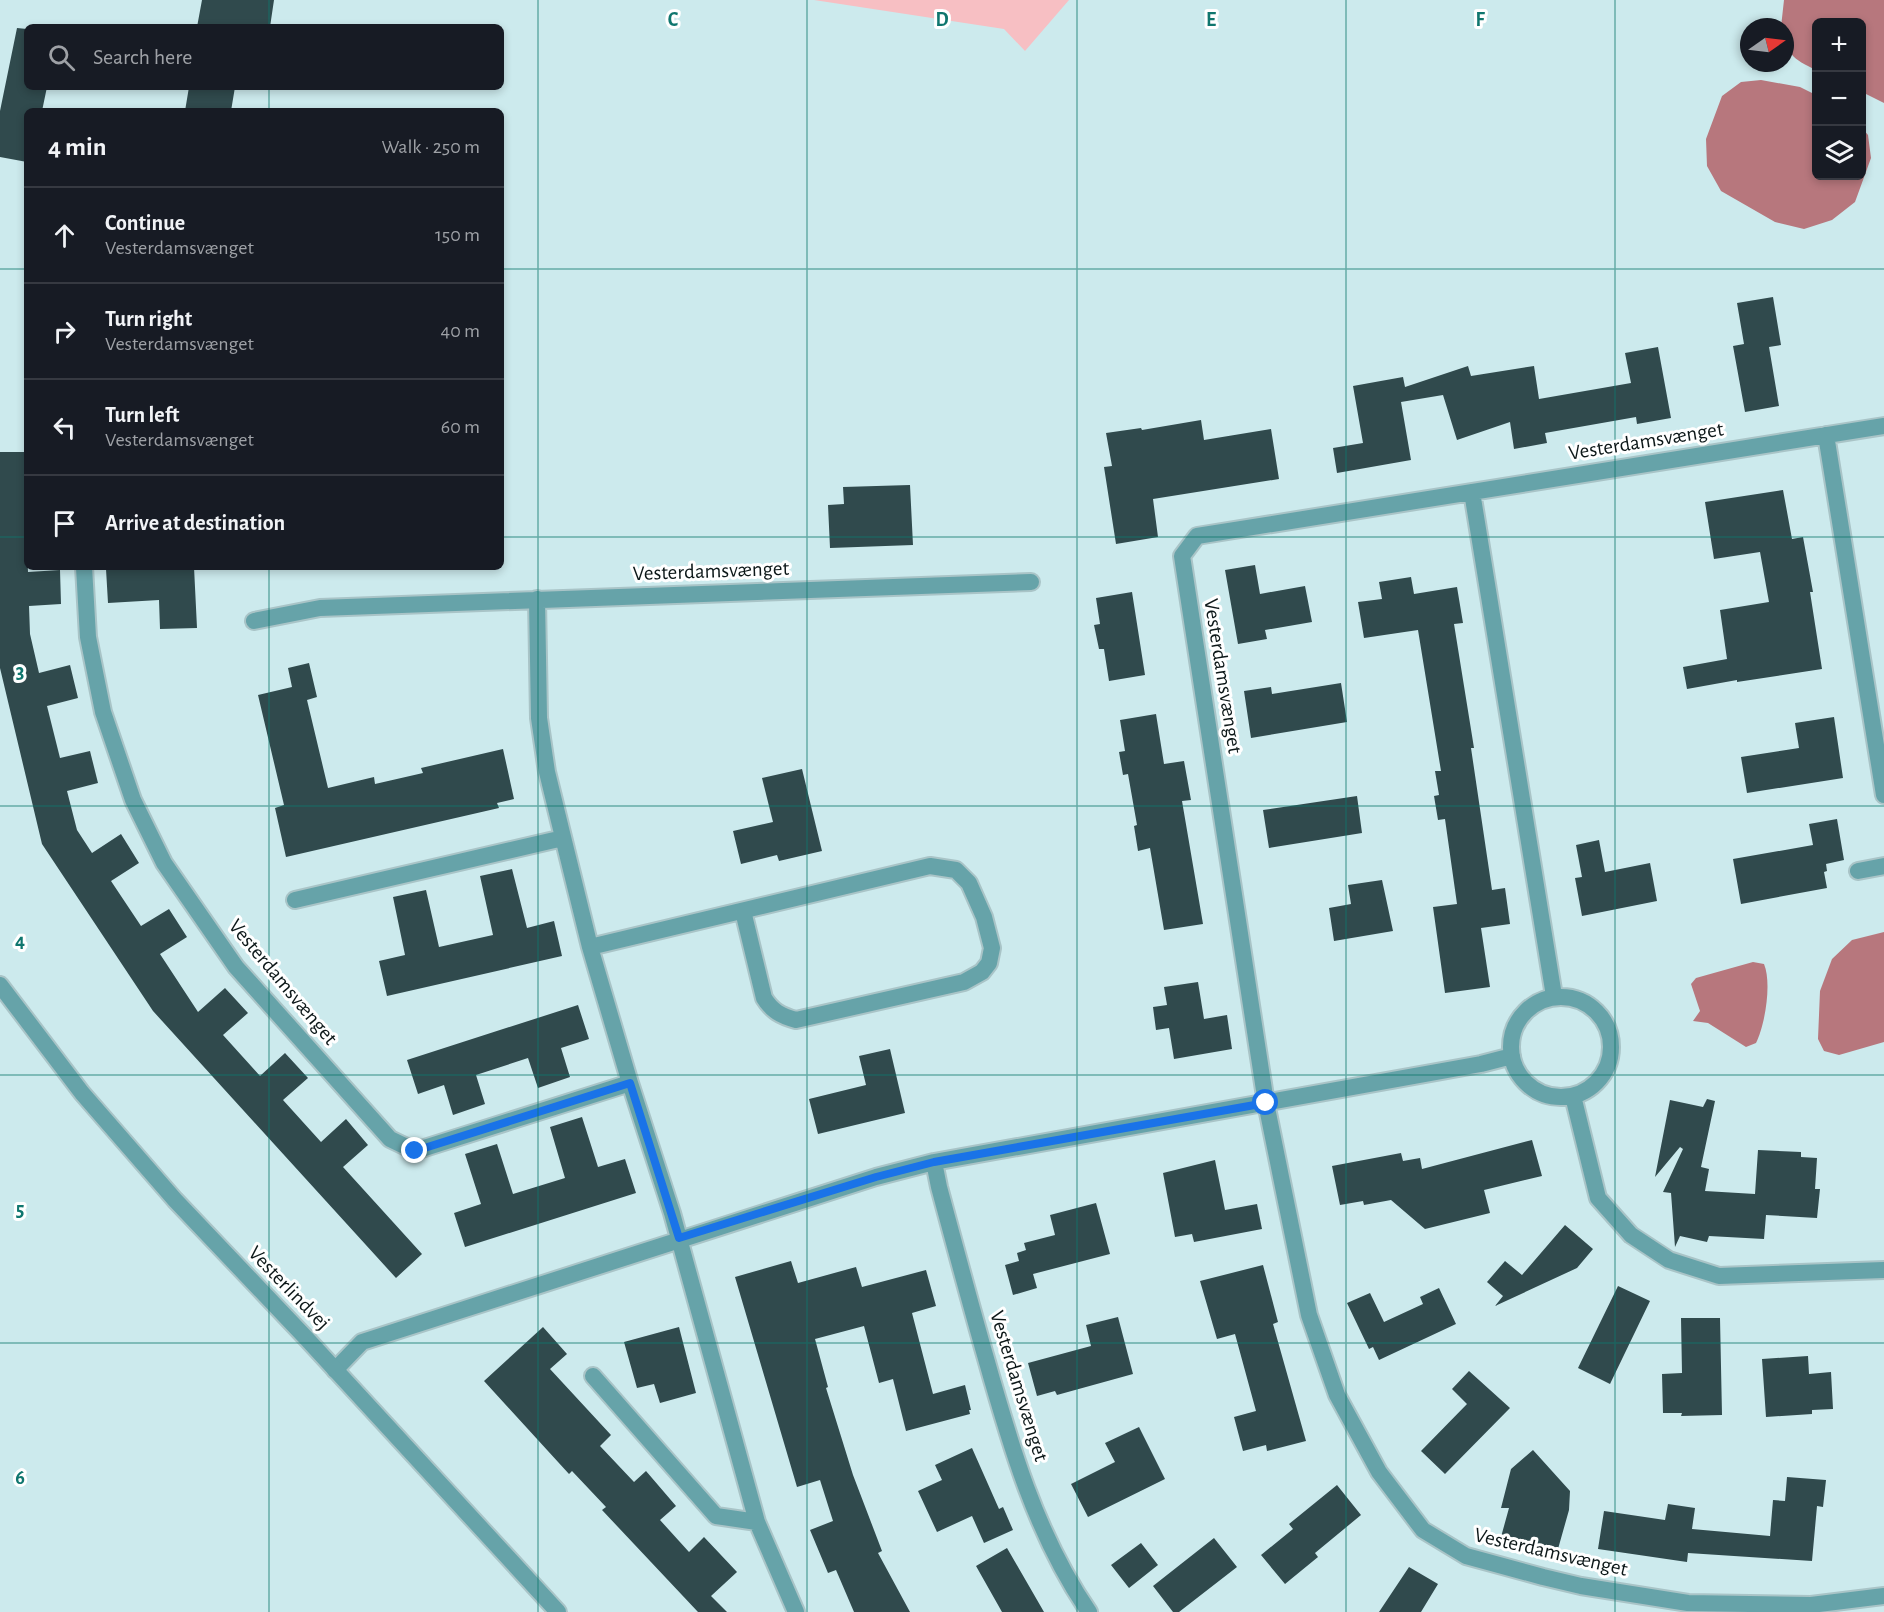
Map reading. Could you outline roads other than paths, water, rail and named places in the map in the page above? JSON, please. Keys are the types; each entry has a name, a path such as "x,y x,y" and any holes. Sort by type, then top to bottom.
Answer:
{"street":[{"name":"Vesterdamsvænget","path":"1884,426 1197,536 1182,556 1266,1103 1309,1315 1337,1395 1379,1472 1423,1530 1466,1557 1581,1586 1688,1603 1811,1605 1884,1596"},
{"path":"1826,435 1884,795"},
{"path":"1472,492 1554,996"},
{"name":"Vesterdamsvænget","path":"84,570 88,637 103,712 133,800 164,863 236,967 390,1139 415,1151 630,1083"},
{"name":"Vesterdamsvænget","path":"254,621 320,608 1030,582"},
{"path":"537,599 539,718 547,772 590,947 679,1238 756,1522 796,1612"},
{"path":"295,900 563,838"},
{"path":"590,947 930,866 956,870 969,883 984,917 992,948 989,963 982,972 964,982 796,1020 782,1017 770,1008 764,998 743,911"},
{"path":"1858,871 1884,866"},
{"name":"Vesterlindvej","path":"0,985 82,1093 175,1200 558,1612"},
{"path":"1554,996 1576,998 1595,1008 1608,1026 1612,1048 1607,1069 1593,1086 1573,1096 1557,1097 1541,1093 1528,1084 1518,1071 1512,1056 1512,1036 1520,1017 1535,1004 1554,996"},
{"path":"335,1370 362,1342 679,1238 876,1177 934,1162 1481,1064 1512,1056"},
{"path":"1573,1096 1598,1198 1631,1235 1669,1260 1719,1276 1884,1270"},
{"name":"Vesterdamsvænget","path":"934,1162 1009,1443 1040,1522 1076,1592 1089,1612"},
{"path":"593,1376 716,1516 756,1522"}]}
